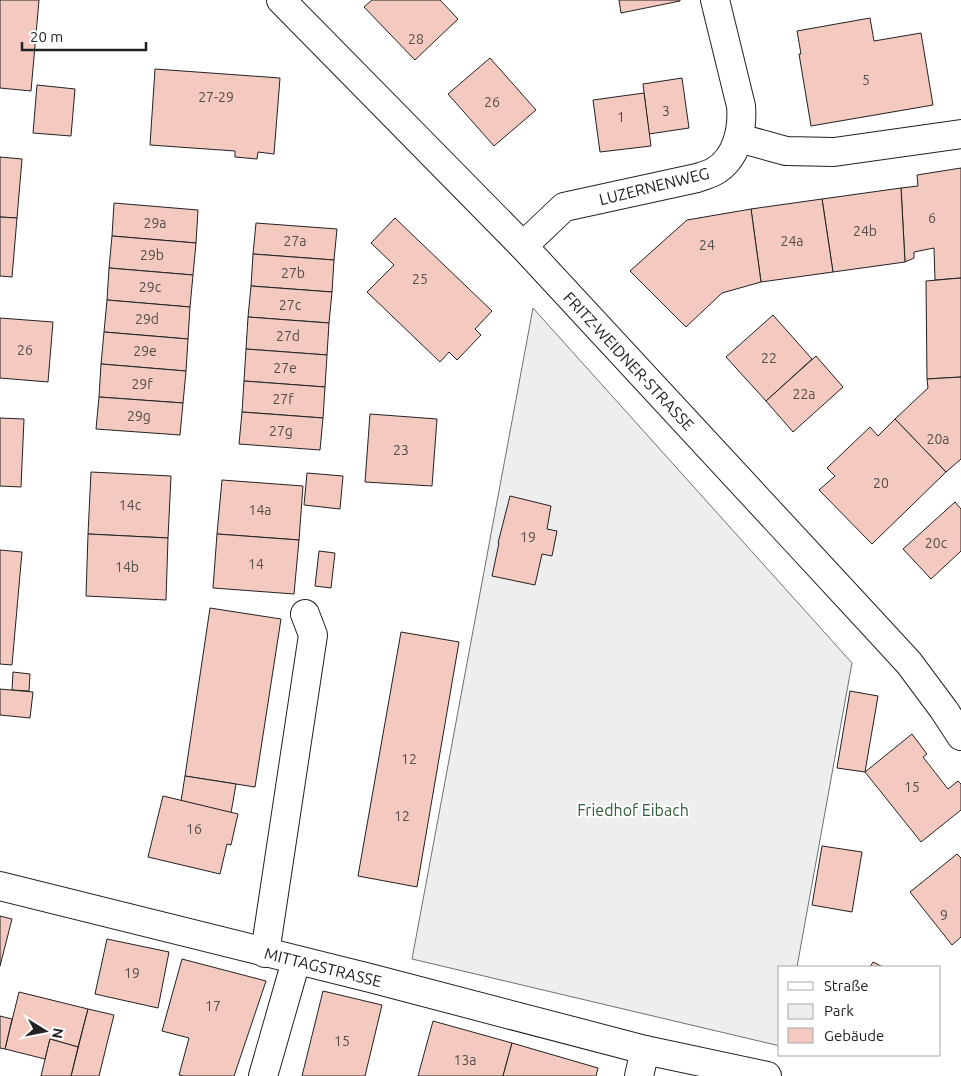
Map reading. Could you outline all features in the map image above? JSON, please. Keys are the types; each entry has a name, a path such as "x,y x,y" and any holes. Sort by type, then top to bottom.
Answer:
{"street":[{"name":"FRITZ-WEIDNER-STRASSE","path":"281,0 523,246 909,663 961,736"},
{"path":"715,0 741,106 742,123 739,138 786,151 834,152 961,134"},
{"name":"LUZERNENWEG","path":"523,246 564,207 697,178 716,171 730,156 739,138"},
{"path":"265,953 313,635 305,614"},
{"name":"MITTAGSTRASSE","path":"0,886 370,978 645,1050 766,1076"},
{"path":"263,1076 296,961"},
{"path":"639,1076 645,1050"}],"green space":[{"name":"Friedhof Eibach","path":"533,308 852,663 797,966 778,966 778,1046 412,959"}],"building":[{"path":"0,0 39,0 31,91 0,88"},
{"path":"372,0 440,0 458,19 415,60 364,7"},
{"path":"619,0 680,0 680,1 621,13"},
{"path":"870,18 874,41 921,33 933,105 811,126 797,31"},
{"path":"490,58 536,110 494,146 448,94"},
{"path":"155,69 280,78 274,154 258,152 257,159 235,157 235,151 150,145"},
{"path":"682,78 689,128 649,134 643,84"},
{"path":"37,85 75,89 71,136 33,133"},
{"path":"644,93 651,146 600,152 593,100"},
{"path":"0,157 22,159 17,218 0,217"},
{"path":"961,168 961,278 935,280 934,248 914,252 914,258 905,262 901,188 918,186 917,175"},
{"path":"901,188 905,262 833,272 822,199"},
{"path":"822,199 833,272 761,282 751,209"},
{"path":"114,203 198,210 196,243 112,236"},
{"path":"751,209 761,282 722,293 686,327 630,271 687,220"},
{"path":"0,217 17,218 12,277 0,276"},
{"path":"395,218 492,311 475,329 481,335 457,360 449,352 440,362 367,292 394,265 371,243"},
{"path":"256,223 337,229 334,260 253,254"},
{"path":"112,236 196,243 193,275 109,268"},
{"path":"253,254 334,260 332,292 251,286"},
{"path":"109,268 193,275 190,307 107,300"},
{"path":"961,278 961,377 927,379 926,281"},
{"path":"251,286 332,292 329,323 248,317"},
{"path":"107,300 190,307 188,339 104,332"},
{"path":"773,315 812,359 766,401 726,357"},
{"path":"248,317 329,323 327,355 246,349"},
{"path":"0,318 53,322 48,382 0,378"},
{"path":"104,332 188,339 186,371 101,364"},
{"path":"246,349 327,355 325,387 244,381"},
{"path":"816,356 843,387 793,432 766,401"},
{"path":"101,364 186,371 183,403 99,397"},
{"path":"961,377 961,459 946,472 895,419 928,388 927,379"},
{"path":"244,381 325,387 323,418 242,412"},
{"path":"99,397 183,403 180,435 96,429"},
{"path":"242,412 323,418 320,450 239,444"},
{"path":"370,414 437,419 432,486 365,482"},
{"path":"0,418 24,419 21,487 0,486"},
{"path":"895,419 946,472 872,544 819,490 835,476 827,468 870,427 878,436"},
{"path":"91,472 171,476 168,538 88,534"},
{"path":"307,473 343,476 340,509 304,505"},
{"path":"222,480 303,486 299,540 217,534"},
{"path":"510,496 551,506 547,529 557,531 552,556 542,554 535,585 492,576"},
{"path":"955,502 961,509 961,551 931,579 903,549"},
{"path":"88,534 168,538 166,600 86,596"},
{"path":"217,534 299,540 294,594 213,588"},
{"path":"0,550 22,552 12,665 0,664"},
{"path":"319,551 335,553 331,588 315,586"},
{"path":"210,608 281,619 255,787 185,776"},
{"path":"401,632 459,642 417,887 358,876"},
{"path":"13,672 30,674 29,691 12,690"},
{"path":"0,689 33,692 30,718 0,715"},
{"path":"850,691 878,696 865,772 837,768"},
{"path":"912,734 927,754 923,757 948,789 958,781 961,784 961,810 921,842 865,772"},
{"path":"185,776 236,784 231,813 181,801"},
{"path":"163,796 238,814 231,845 227,844 220,874 148,857"},
{"path":"822,846 862,852 852,912 812,905"},
{"path":"957,854 961,858 961,937 952,945 910,892"},
{"path":"0,916 12,919 0,966"},
{"path":"107,939 169,952 158,1008 95,994"},
{"path":"182,959 266,981 234,1076 179,1075 189,1038 162,1031"},
{"path":"873,962 881,966 871,966"},
{"path":"323,991 382,1005 365,1076 302,1076"},
{"path":"19,992 88,1009 78,1047 50,1039 45,1059 5,1049"},
{"path":"88,1009 114,1015 99,1076 71,1076"},
{"path":"0,1016 12,1019 5,1049 0,1048"},
{"path":"433,1021 512,1043 503,1076 418,1076"},
{"path":"50,1039 78,1047 71,1076 41,1076"},
{"path":"512,1043 598,1068 596,1076 503,1076"}]}
